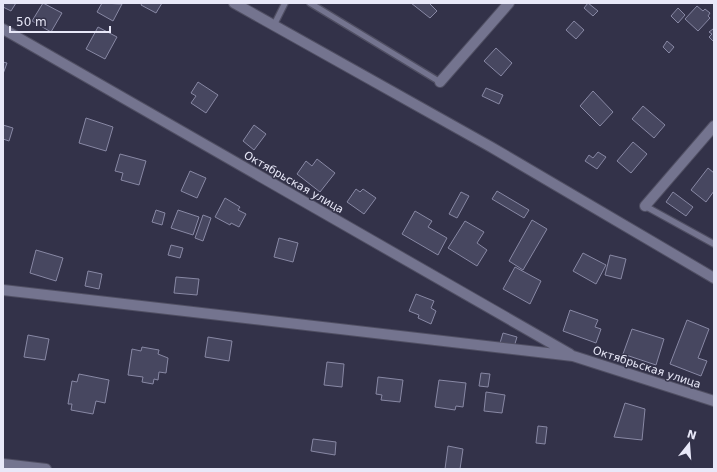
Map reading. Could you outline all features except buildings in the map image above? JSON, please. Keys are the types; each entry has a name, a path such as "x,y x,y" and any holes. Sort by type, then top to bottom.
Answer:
{"street":[{"path":"234,3 491,147 714,278"},
{"path":"440,82 509,3"},
{"name":"Октябрьская улица","path":"3,30 573,356"},
{"path":"645,206 714,126"},
{"name":"Октябрьская улица","path":"3,290 573,356 714,401"},
{"path":"3,464 46,469"}],"lane":[{"path":"274,26 285,3"},
{"path":"310,3 440,82"},
{"path":"645,206 714,244"}]}
